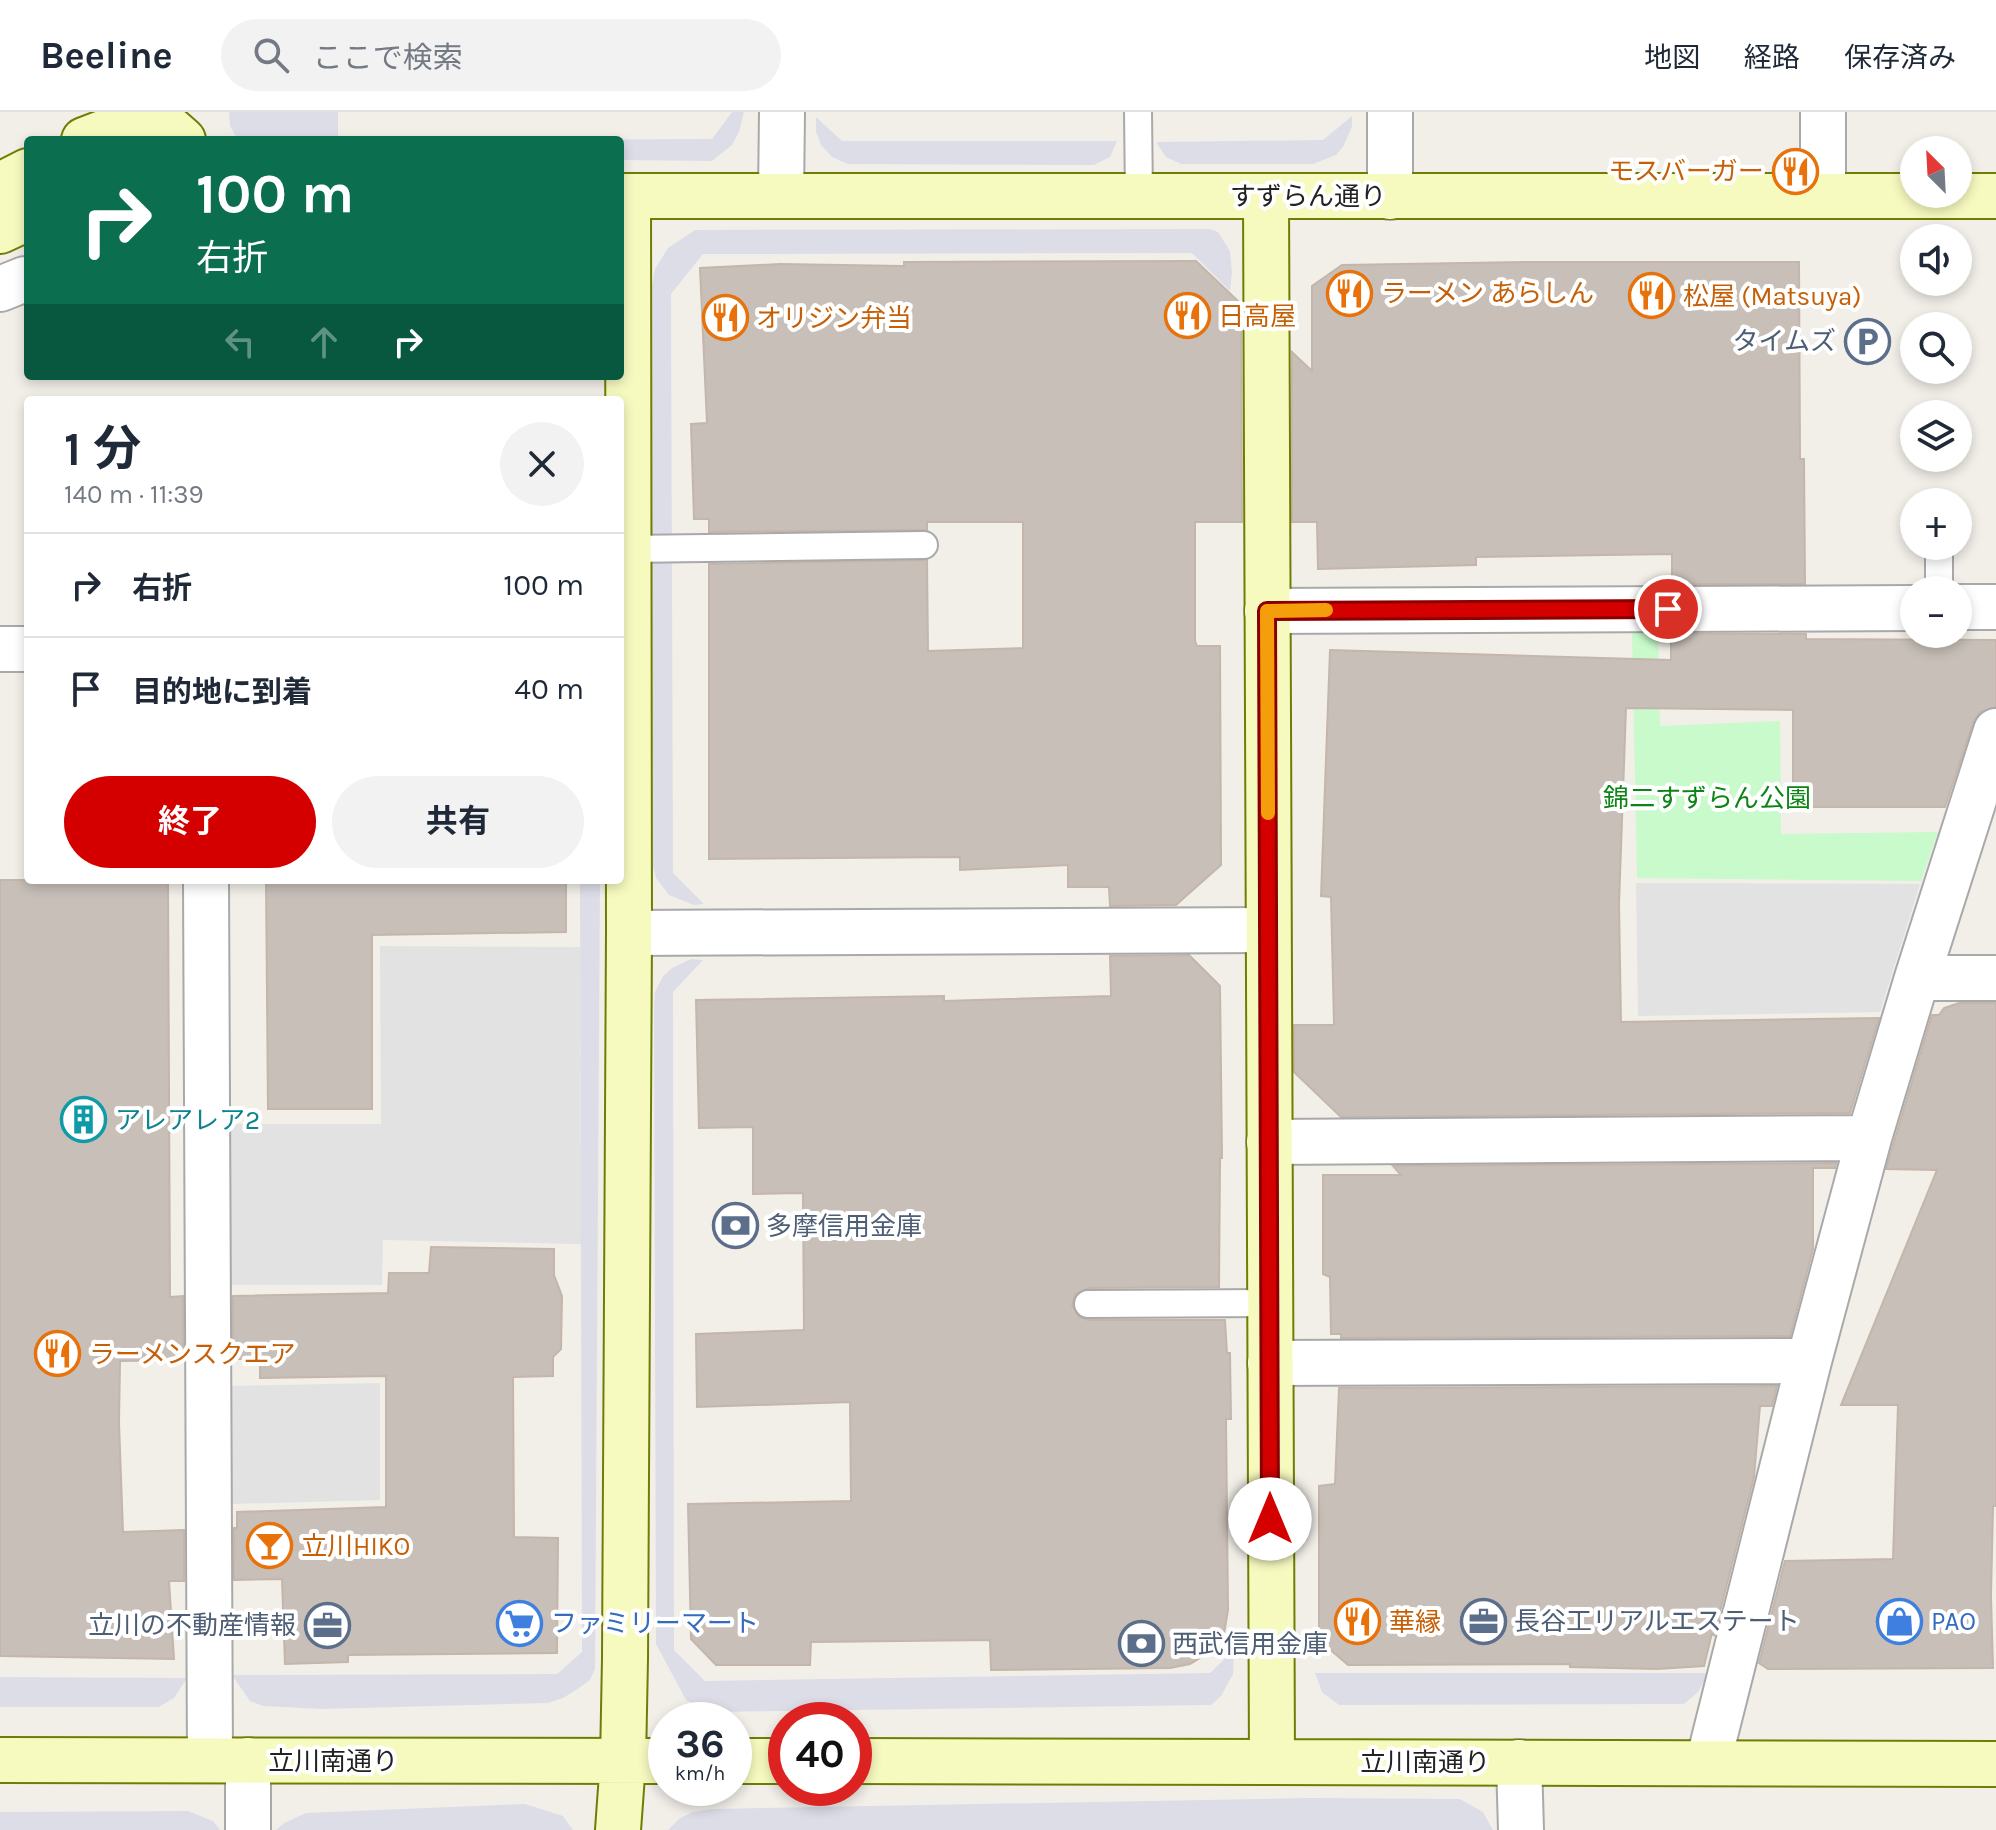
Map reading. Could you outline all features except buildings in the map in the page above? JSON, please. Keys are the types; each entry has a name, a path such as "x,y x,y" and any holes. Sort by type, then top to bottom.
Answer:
{"street":[{"path":"781,196 782,112"},
{"path":"1390,112 1390,197"},
{"path":"1823,112 1823,196"},
{"path":"94,136 123,125 169,130"},
{"path":"0,185 24,173"},
{"path":"618,1830 623,1761 629,933 624,656 627,549 624,196"},
{"name":"すずらん通り","path":"624,196 1996,196"},
{"path":"1266,196 1272,1762"},
{"path":"0,231 24,220"},
{"path":"1972,607 1996,607"},
{"path":"1267,611 1900,608"},
{"path":"0,649 24,649"},
{"path":"1708,1763 1809,1361 1869,1138 1996,731"},
{"path":"206,884 229,1760 248,1830"},
{"path":"629,933 1268,930"},
{"path":"1917,978 1996,978"},
{"path":"1269,1142 1869,1138"},
{"path":"1270,1363 1809,1361"},
{"name":"立川南通り","path":"0,1760 648,1761"},
{"name":"立川南通り","path":"872,1761 1996,1764"},
{"path":"1519,1762 1521,1830"}],"lane":[{"path":"1138,112 1139,197"},
{"path":"627,549 924,545"},
{"path":"1088,1304 1270,1303"}],"green space":[{"name":"錦二すずらん公園","path":"1632,631 1658,632 1660,726 1780,721 1781,834 1938,832 1921,881 1637,878"}],"shaded area":[{"path":"229,112 338,112 338,136 236,136 230,126"},
{"path":"732,112 744,112 732,145 712,161 624,160 624,139 712,139"},
{"path":"1352,116 1352,127 1343,147 1336,155 1313,164 1181,164 1166,157 1156,142 1323,140"},
{"path":"816,117 842,141 1117,141 1110,157 1094,165 848,164 832,157 821,145 816,132"},
{"path":"1210,229 1218,232 1230,251 1230,291 1192,253 703,254 671,294 673,873 704,904 694,905 669,895 656,878 653,866 651,292 655,269 668,248 695,230"},
{"path":"1636,883 1920,884 1880,1012 1638,1016"},
{"path":"580,884 600,884 595,1669 590,1680 563,1698 548,1703 321,1709 263,1706 250,1701 232,1675 557,1674 582,1652"},
{"path":"380,946 580,947 581,1244 383,1240 382,1285 230,1285 230,1124 381,1124"},
{"path":"691,959 703,960 673,992 674,1650 705,1681 1210,1673 1234,1650 1233,1674 1221,1696 1211,1705 872,1710 872,1702 768,1702 768,1711 752,1711 752,1702 686,1700 656,1644 654,1006 655,992 663,976"},
{"path":"380,1383 380,1500 231,1504 231,1386"},
{"path":"1315,1673 1709,1673 1698,1692 1684,1704 1339,1705 1322,1692"},
{"path":"0,1677 187,1678 174,1698 159,1707 0,1707"},
{"path":"1310,1798 1460,1799 1483,1812 1493,1830 668,1830 680,1818 712,1809"},
{"path":"525,1804 563,1816 573,1830 276,1830 306,1813"},
{"path":"188,1811 213,1821 220,1830 0,1830 0,1812"}],"slow traffic":[{"path":"1268,813 1267,611 1326,610"}],"place":[{"name":"モスバーガー","path":"1795,171"},
{"name":"ラーメン あらしん","path":"1350,293"},
{"name":"松屋 (Matsuya)","path":"1652,296"},
{"name":"日高屋","path":"1187,316"},
{"name":"オリジン弁当","path":"725,318"},
{"name":"タイムズ","path":"1867,341"},
{"name":"アレアレア2","path":"84,1120"},
{"name":"多摩信用金庫","path":"735,1226"},
{"name":"ラーメンスクエア","path":"58,1354"},
{"name":"立川HIKO","path":"270,1546"},
{"name":"長谷工リアルエステート","path":"1483,1621"},
{"name":"PAO","path":"1900,1621"},
{"name":"華縁","path":"1358,1622"},
{"name":"ファミリーマート","path":"520,1623"},
{"name":"立川の不動産情報","path":"327,1625"},
{"name":"西武信用金庫","path":"1141,1644"}],"route":[{"path":"1270,1519 1267,611 1668,609"}]}
